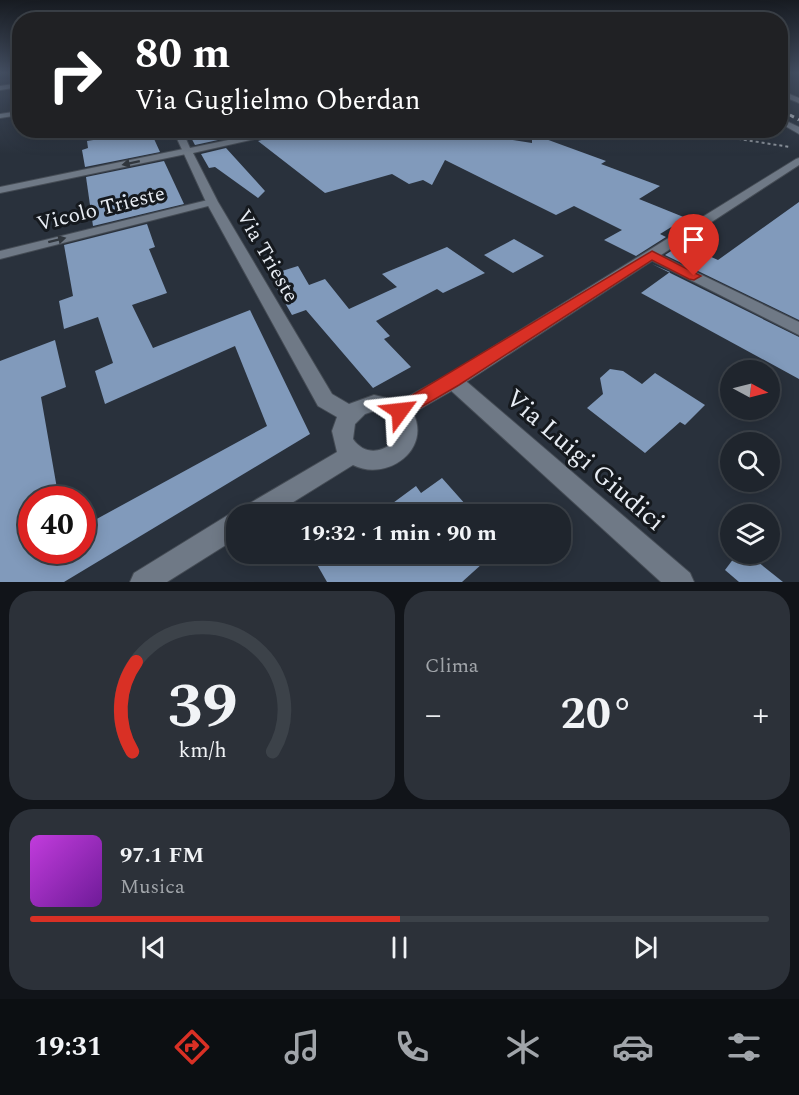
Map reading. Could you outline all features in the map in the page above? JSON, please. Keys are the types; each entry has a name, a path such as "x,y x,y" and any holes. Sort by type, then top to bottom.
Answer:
{"street":[{"name":"Via Trieste","path":"181,138 212,202 326,400 349,414"},
{"path":"0,190 252,138"},
{"path":"400,411 453,381 799,161"},
{"name":"Vicolo Trieste","path":"0,255 212,202"},
{"path":"652,255 799,329"},
{"name":"Via Luigi Giudici","path":"453,381 681,582"},
{"path":"374,403 392,406 400,411 409,426 409,435 400,451 382,461 371,461 352,454 342,439 344,422 349,414 374,403"},
{"path":"270,504 352,454"},
{"path":"143,582 226,531"}],"path":[{"path":"735,138 786,146"}],"building":[{"path":"106,138 154,138 160,152 85,167 82,150 88,148 87,141"},
{"path":"191,138 216,138 218,140 195,145"},
{"path":"269,138 500,138 532,143 532,138 543,138 606,161 601,164 660,186 639,199 686,218 660,234 666,237 636,256 604,240 622,230 574,206 556,215 445,160 432,185 423,180 409,184 392,174 325,193 258,141"},
{"path":"226,148 265,191 258,198 215,167 209,168 201,154"},
{"path":"164,161 184,204 93,226 86,177"},
{"path":"799,202 799,320 665,255 682,244 718,260"},
{"path":"147,224 155,247 149,249 167,293 132,305 153,348 250,310 310,434 96,563 96,519 267,426 235,346 105,404 95,371 113,363 98,317 64,329 59,301 73,296 64,245"},
{"path":"514,239 544,256 513,273 484,255"},
{"path":"447,247 485,273 443,293 437,289 376,321 390,336 384,339 411,367 373,388 306,310 292,315 269,275 298,266 309,285 325,279 349,309 397,287 382,274"},
{"path":"669,273 799,337 799,379 780,369 780,360 764,360 641,293"},
{"path":"55,340 66,387 41,397 57,486 18,486 18,564 94,564 64,582 0,582 0,361"},
{"path":"610,369 623,371 642,384 655,373 705,405 685,425 680,422 645,453 587,408 603,394 600,378"},
{"path":"442,478 465,504 392,504 416,486 421,493"},
{"path":"317,564 482,564 462,582 327,582"},
{"path":"730,564 760,564 783,582 739,582 725,570"}],"railway":[{"path":"788,114 793,117"},
{"path":"790,115 799,120"}],"route":[{"path":"400,411 453,381 652,255 694,276"}]}
